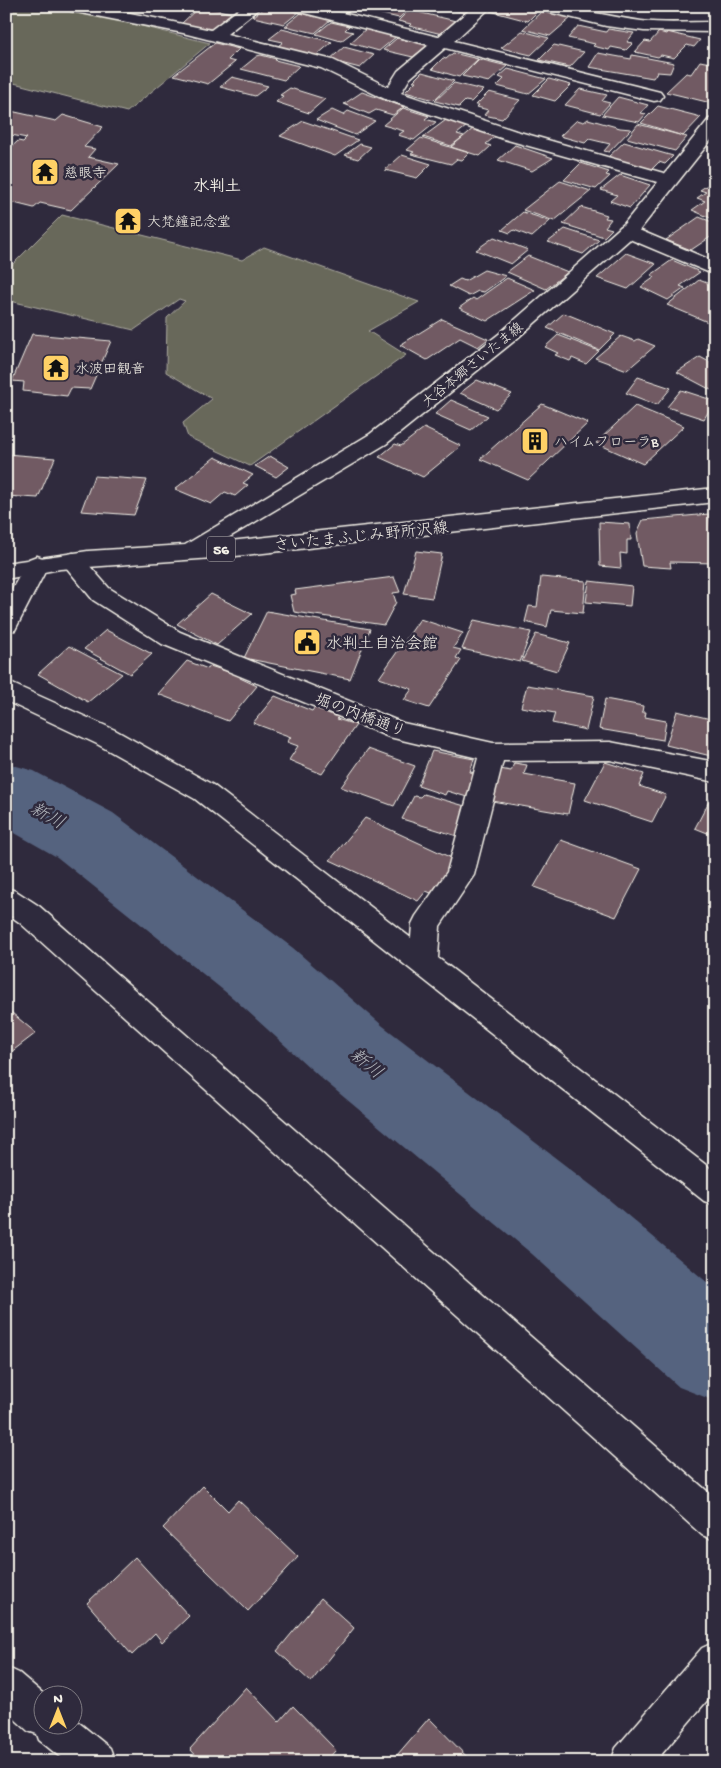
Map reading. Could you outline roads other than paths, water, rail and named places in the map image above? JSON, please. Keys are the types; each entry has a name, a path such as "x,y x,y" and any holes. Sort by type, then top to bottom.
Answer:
{"street":[{"path":"71,6 214,36 327,64 391,95 510,135 668,180"},
{"path":"214,36 254,6"},
{"path":"295,6 654,96"},
{"path":"391,95 404,75 484,6"},
{"path":"542,6 606,21 644,26 715,27"},
{"name":"大谷本郷さいたま線","path":"185,553 378,439 506,338 628,231 715,123"},
{"path":"628,231 715,269"},
{"name":"さいたまふじみ野所沢線","path":"6,571 37,564 185,553 620,507 715,495"},
{"path":"6,556 37,564 6,624"},
{"name":"堀の内橋通り","path":"73,561 101,594 171,638 398,731 493,752 610,750 715,772"},
{"path":"6,690 106,737 204,792 715,1191"},
{"path":"423,963 426,924 460,875 493,752"},
{"path":"6,899 36,920 715,1522"},
{"path":"630,1762 715,1661"},
{"path":"6,1686 32,1708"},
{"path":"65,1736 96,1762"}],"waterway":[{"name":"新川","path":"6,792 85,835 263,973 352,1052 566,1223 715,1353"}],"place":[{"name":"慈眼寺","path":"45,172"},
{"name":"大梵鐘記念堂","path":"128,221"},
{"name":"水波田観音","path":"56,368"},
{"name":"ハイムフローラB","path":"535,441"},
{"name":"水判土自治会館","path":"307,642"}],"district":[{"name":"水判土","path":"217,185"}]}
